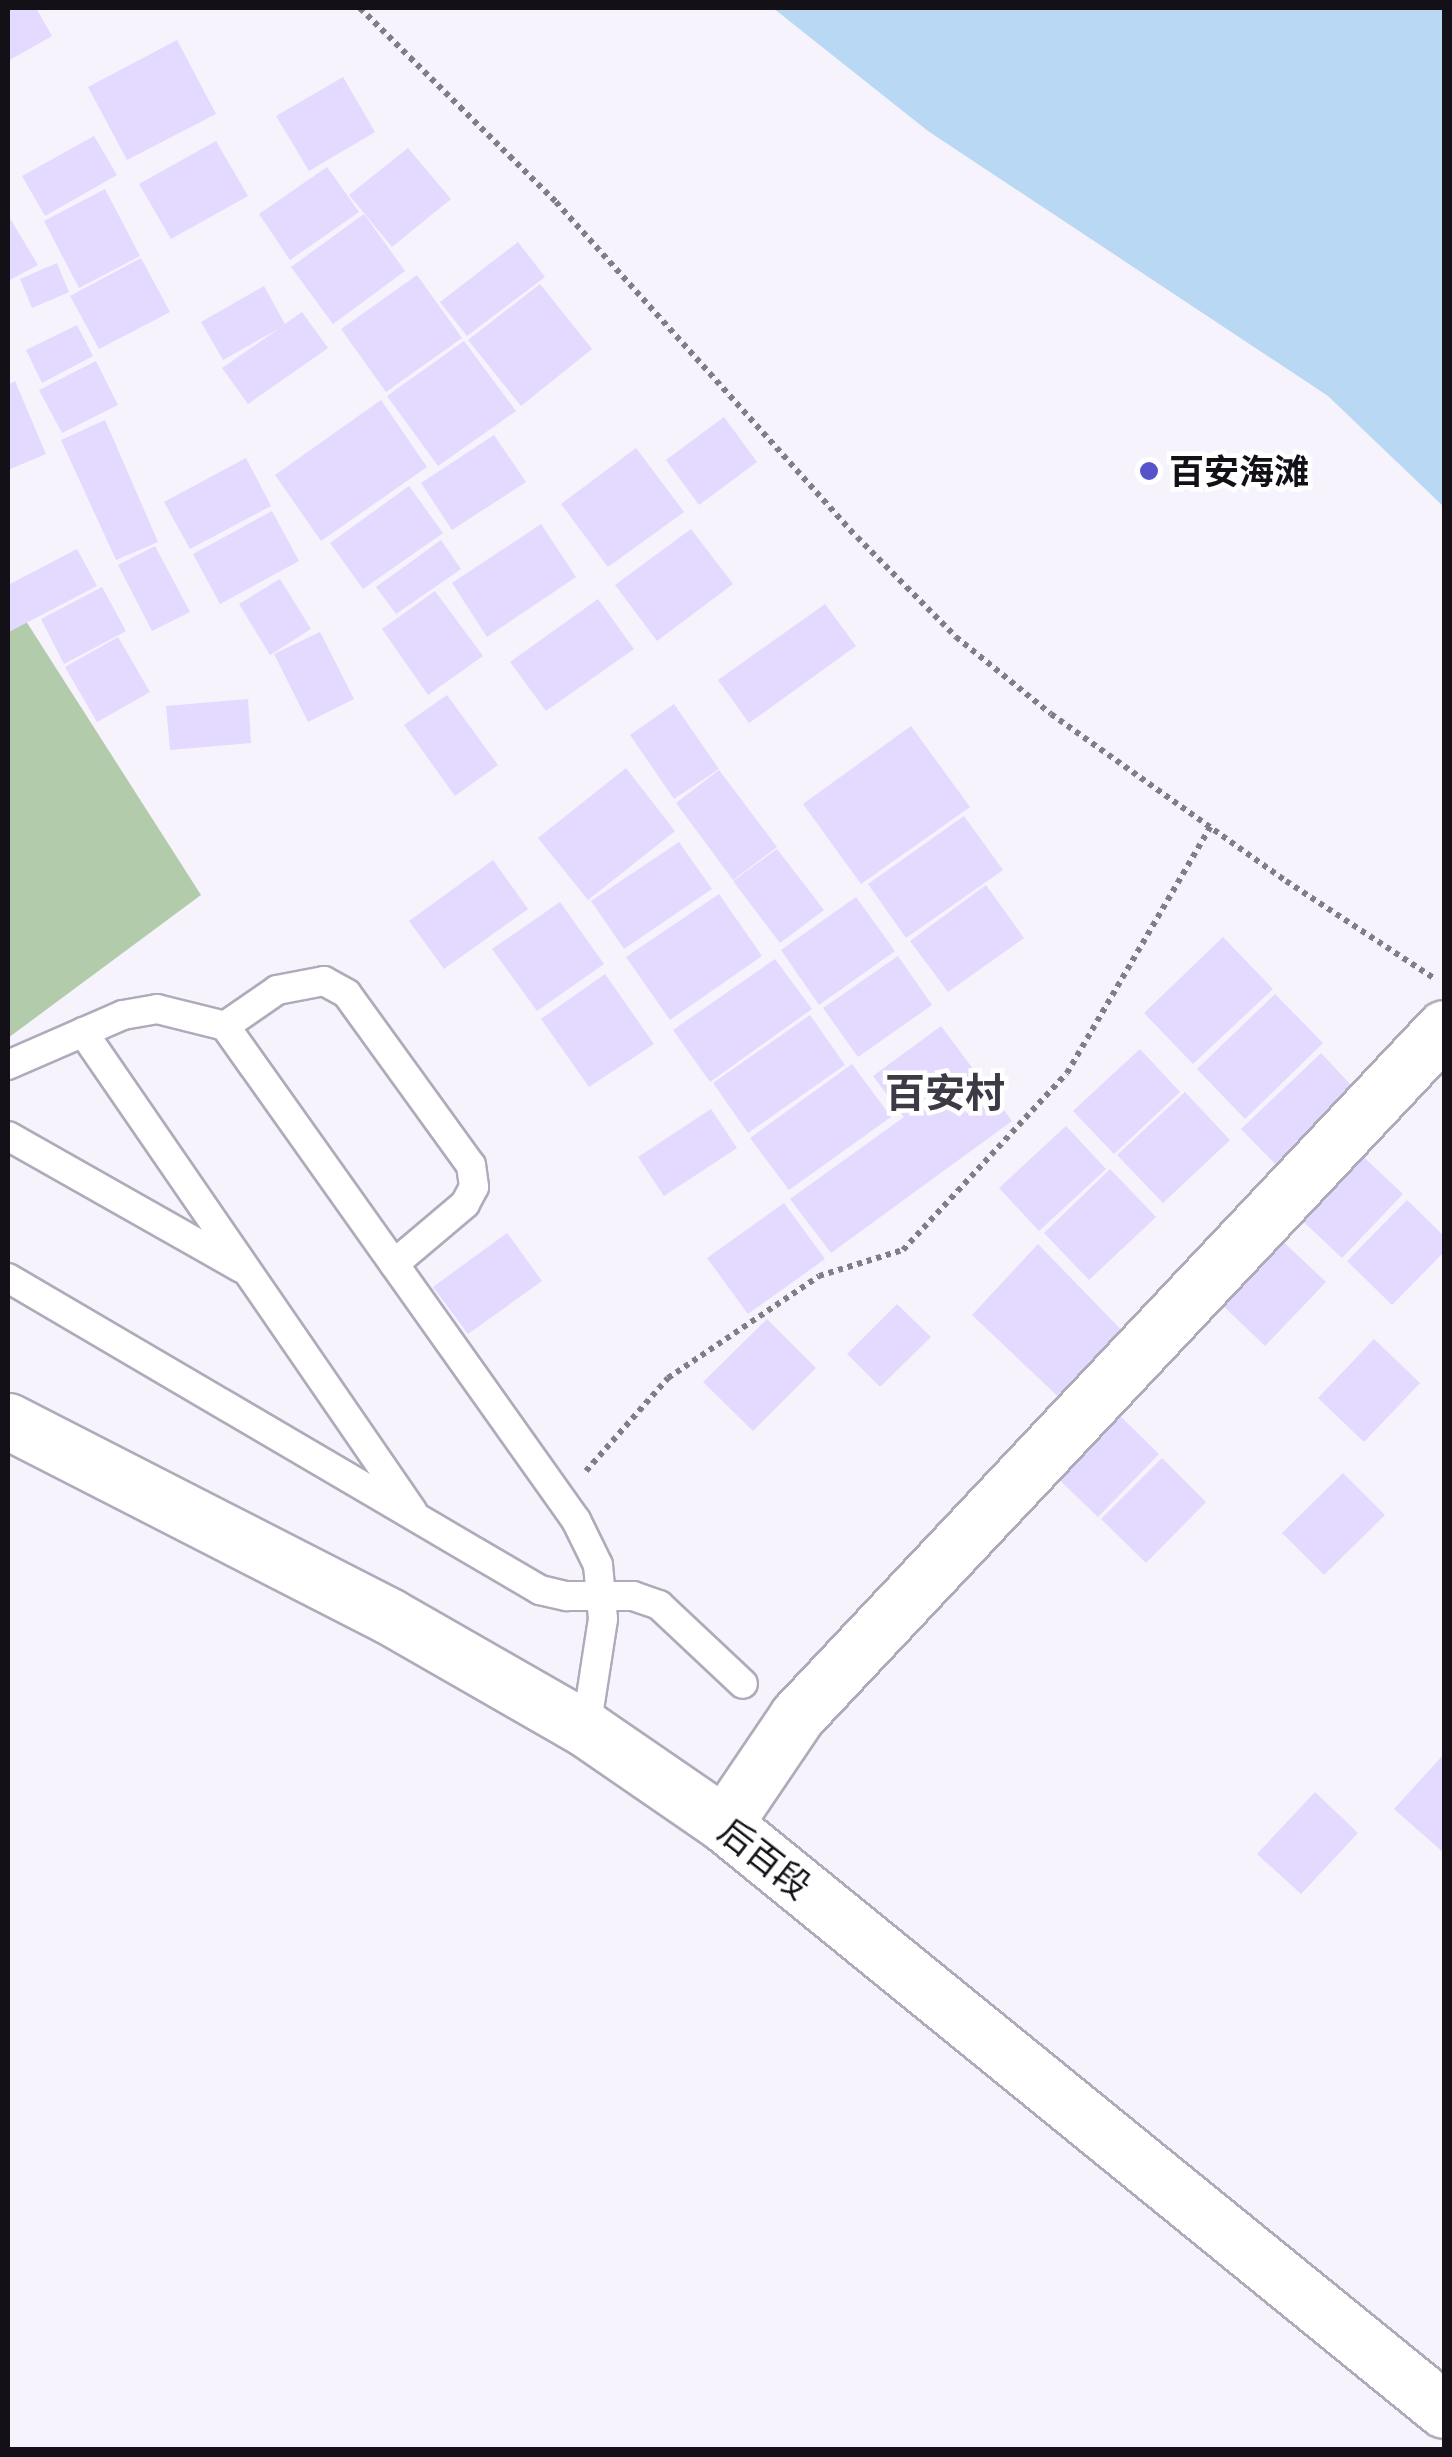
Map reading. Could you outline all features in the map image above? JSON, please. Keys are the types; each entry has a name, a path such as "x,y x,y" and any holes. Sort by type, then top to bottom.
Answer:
{"street":[{"path":"724,1824 797,1716 1444,1028"},
{"name":"后百段","path":"8,1420 389,1616 586,1729 724,1824 1444,2410"}],"lane":[{"path":"224,1026 277,990 324,981 346,994 471,1165 474,1187 465,1204 394,1264"},
{"path":"8,1065 122,1015 158,1009 198,1016 224,1026 562,1498 598,1565 603,1618 586,1729"},
{"path":"83,1032 420,1522"},
{"path":"8,1136 247,1271"},
{"path":"8,1278 540,1590 567,1596 633,1596 659,1605 743,1684"}],"path":[{"path":"360,8 556,202 856,536 956,637 1051,714 1444,985"},
{"path":"562,1498 668,1378 819,1276 903,1250 1067,1073 1210,826"}],"green space":[{"path":"8,593 201,895 8,1038"}],"water":[{"path":"773,8 1444,8 1444,507 1328,396 928,131"}],"building":[{"path":"8,8 36,8 52,36 8,61"},
{"path":"177,40 216,114 127,160 88,87"},
{"path":"343,77 375,132 309,171 276,116"},
{"path":"94,136 117,175 45,216 22,176"},
{"path":"216,141 248,196 171,239 139,184"},
{"path":"408,148 451,199 392,247 349,195"},
{"path":"327,167 359,212 290,260 259,214"},
{"path":"105,189 140,256 79,288 44,221"},
{"path":"364,214 405,271 333,324 291,267"},
{"path":"8,215 38,265 8,281"},
{"path":"518,242 545,277 467,336 440,302"},
{"path":"141,258 170,312 99,349 70,296"},
{"path":"57,263 69,292 32,308 20,279"},
{"path":"417,275 462,338 386,392 341,329"},
{"path":"540,284 592,349 521,406 468,340"},
{"path":"264,286 285,324 302,312 328,348 248,404 222,368 280,328 223,360 201,322"},
{"path":"77,325 93,356 42,383 26,350"},
{"path":"464,341 516,411 438,466 387,396"},
{"path":"96,361 118,405 62,433 39,390"},
{"path":"15,381 46,454 8,470 8,385"},
{"path":"381,400 427,467 321,541 275,475"},
{"path":"724,417 757,462 699,505 666,460"},
{"path":"105,420 158,542 116,560 61,440"},
{"path":"494,435 526,482 452,530 421,483"},
{"path":"636,448 684,512 608,567 561,504"},
{"path":"246,458 271,506 190,549 164,502"},
{"path":"409,486 443,533 363,589 330,543"},
{"path":"272,511 299,561 220,604 193,554"},
{"path":"541,524 576,577 487,637 452,583"},
{"path":"691,529 733,584 657,641 615,585"},
{"path":"441,540 461,569 396,614 376,587"},
{"path":"155,546 190,612 152,631 118,565"},
{"path":"77,549 97,586 9,632 8,585"},
{"path":"280,579 311,629 270,655 239,604"},
{"path":"102,587 126,631 64,664 41,619"},
{"path":"435,591 483,656 428,695 382,629"},
{"path":"598,599 634,649 546,711 510,662"},
{"path":"825,604 856,646 749,723 718,680"},
{"path":"320,632 354,699 308,722 274,654"},
{"path":"118,637 150,692 97,722 65,667"},
{"path":"447,695 498,765 455,796 404,725"},
{"path":"248,699 251,743 170,750 166,706"},
{"path":"674,704 719,769 674,799 630,735"},
{"path":"911,726 970,807 861,884 803,804"},
{"path":"626,768 675,831 588,900 538,838"},
{"path":"719,770 777,847 733,880 676,803"},
{"path":"964,816 1003,870 906,938 868,884"},
{"path":"679,842 712,889 624,949 591,901"},
{"path":"777,849 824,910 780,943 733,881"},
{"path":"493,860 528,909 444,969 409,921"},
{"path":"986,885 1024,938 948,992 910,941"},
{"path":"719,894 762,956 670,1020 626,957"},
{"path":"856,897 895,951 819,1005 781,950"},
{"path":"560,902 604,964 537,1011 492,949"},
{"path":"1223,937 1273,989 1193,1064 1144,1013"},
{"path":"898,956 932,1005 858,1057 823,1008"},
{"path":"775,959 812,1009 710,1082 673,1030"},
{"path":"605,974 654,1044 589,1087 541,1019"},
{"path":"1275,994 1323,1043 1245,1119 1197,1069"},
{"path":"810,1015 845,1065 748,1133 713,1083"},
{"path":"941,1026 1012,1121 831,1253 790,1199 904,1117 873,1076"},
{"path":"1140,1049 1180,1092 1114,1154 1073,1111"},
{"path":"1321,1053 1364,1099 1285,1174 1241,1129"},
{"path":"852,1064 891,1117 789,1190 750,1138"},
{"path":"1185,1092 1230,1140 1163,1203 1117,1155"},
{"path":"711,1109 737,1148 664,1196 638,1157"},
{"path":"1066,1126 1106,1169 1039,1231 999,1188"},
{"path":"1353,1147 1403,1194 1342,1258 1292,1211"},
{"path":"1110,1169 1156,1217 1089,1280 1044,1233"},
{"path":"1407,1200 1444,1236 1444,1252 1392,1305 1347,1261"},
{"path":"784,1203 825,1259 748,1314 707,1258"},
{"path":"507,1233 542,1281 468,1334 433,1287"},
{"path":"1276,1235 1326,1282 1265,1346 1215,1298"},
{"path":"1038,1244 1131,1340 1067,1405 972,1315"},
{"path":"897,1304 931,1337 880,1387 847,1354"},
{"path":"767,1319 816,1368 753,1431 703,1382"},
{"path":"1374,1339 1420,1383 1364,1442 1318,1398"},
{"path":"1110,1406 1159,1454 1098,1517 1049,1470"},
{"path":"1162,1458 1206,1502 1146,1563 1101,1519"},
{"path":"1343,1473 1385,1515 1324,1575 1282,1533"},
{"path":"1444,1754 1444,1853 1394,1809"},
{"path":"1315,1792 1358,1833 1301,1894 1257,1854"}],"place":[{"name":"百安海滩","path":"1149,471"}],"district":[{"name":"百安村","path":"945,1093"}]}
